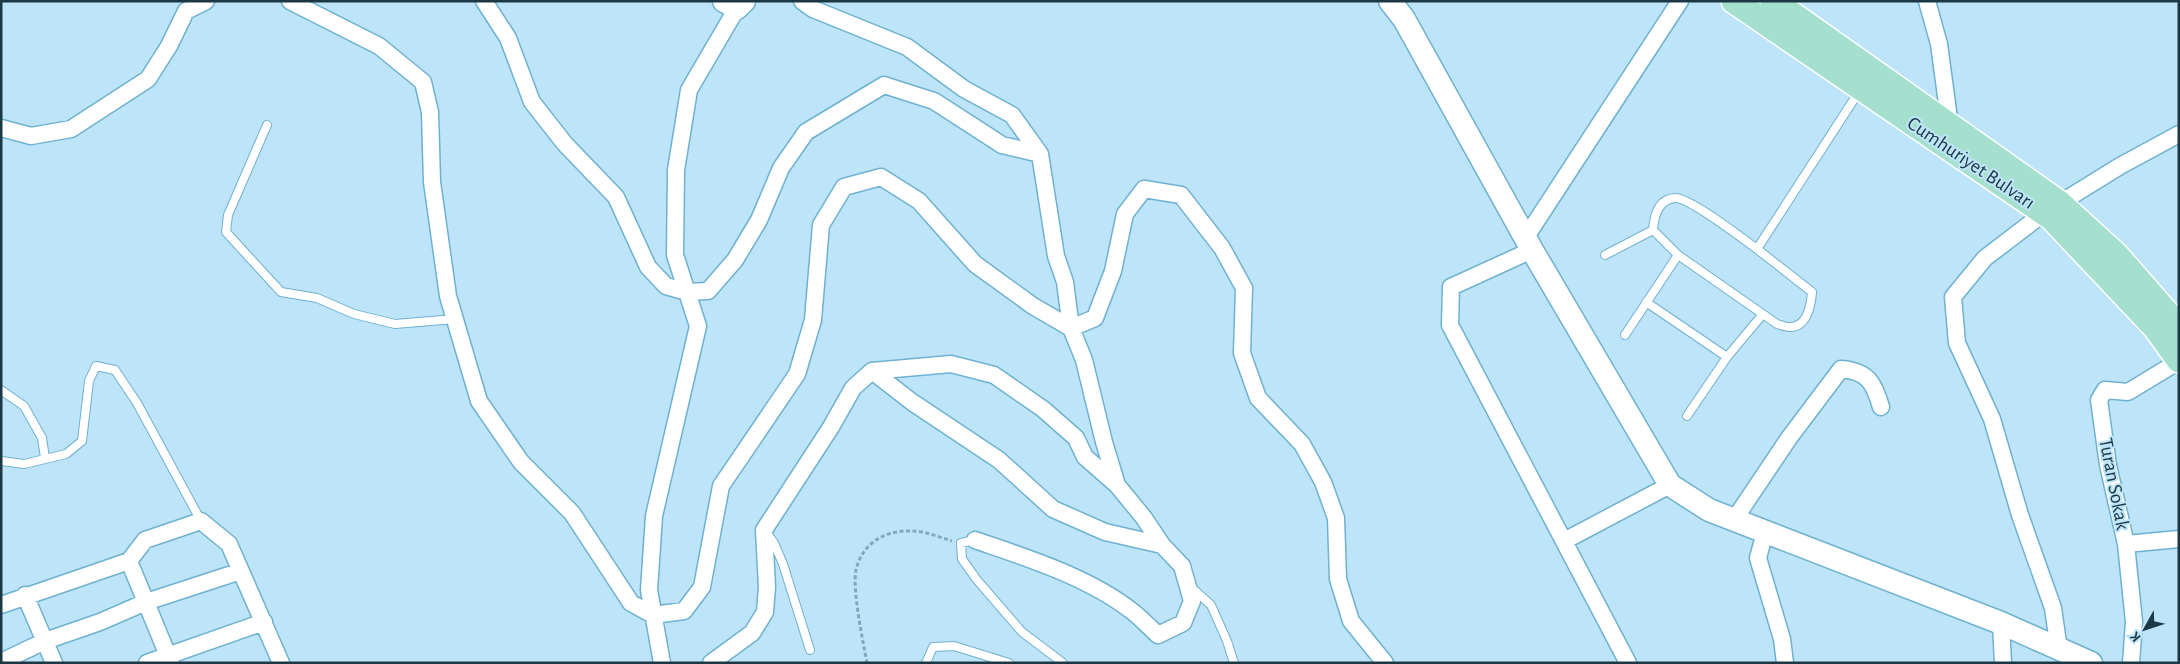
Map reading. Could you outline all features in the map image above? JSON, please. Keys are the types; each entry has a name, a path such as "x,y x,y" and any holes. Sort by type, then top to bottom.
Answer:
{"main road":[{"name":"Cumhuriyet Bulvarı","path":"1734,1 1861,88 2052,208"},
{"name":"Cumhuriyet Bulvarı","path":"1773,1 1950,126 2052,208 2116,255 2179,327"},
{"name":"Cumhuriyet Bulvarı","path":"2052,208 2052,218 2156,328 2179,360"}],"street":[{"path":"1,128 31,136 71,129 148,79 186,11 206,1"},
{"path":"290,1 379,46 423,82 430,112 434,192 448,296 479,401 522,462 572,512 631,602 653,615 684,611 702,587 721,486 797,374 813,320 821,225 844,187 881,177 919,201 975,264 1033,306 1070,328"},
{"path":"484,1 508,38 532,102 565,144 616,197 648,267 666,286 687,292 708,291 735,260 759,220 781,168 806,132 884,85 934,101 1002,145 1040,154"},
{"path":"802,1 813,9 908,47 964,89 1012,115 1040,154 1056,256 1065,282 1070,328 1084,360 1117,485"},
{"path":"1390,1 1404,19 1529,243 1670,485 1709,510 2001,623 2058,650 2091,663"},
{"path":"1628,663 1450,325 1451,287 1529,243 1680,1"},
{"path":"1928,1 1939,44 1950,126"},
{"path":"662,663 649,590 654,516 698,326 675,255 676,170 689,90 735,3"},
{"path":"2058,650 2053,608 2020,515 1992,418 1957,343 1953,297 1985,258 2052,208 2179,134"},
{"path":"1070,328 1095,318 1113,271 1125,214 1144,189 1181,195 1222,248 1244,288 1242,354 1258,398 1302,444 1323,482 1336,518 1338,579 1351,621 1384,663"},
{"name":"Turan Sokak","path":"2131,663 2134,622 2126,544 2108,464 2099,400 2105,390 2128,392 2179,360"},
{"path":"711,663 752,633 766,612 767,587 764,530 831,427 853,388 872,371 951,364 994,375 1043,409 1076,438 1085,457 1117,485 1144,518 1162,545 1182,566 1192,601 1183,623 1158,635 1132,611 1094,588 1040,563 968,542"},
{"path":"1734,520 1789,438 1841,369 1855,370 1875,385 1881,407"},
{"path":"872,371 912,402 999,460 1053,509 1105,532 1162,545"},
{"path":"1564,541 1670,485"},
{"path":"1,605 25,595 129,561 145,540 201,521 229,544 280,663"},
{"path":"1765,532 1758,558 1782,639 1785,663"},
{"path":"2126,544 2179,539"},
{"path":"129,561 170,659"},
{"path":"1,662 45,641 100,622 146,602 241,571"},
{"path":"25,595 54,663"},
{"path":"147,663 170,659 264,622"},
{"path":"2001,623 2003,663"}],"lane":[{"path":"1757,249 1861,88"},
{"path":"267,125 228,215 226,232 281,292 317,298 354,314 394,324 455,319"},
{"path":"1677,198 1696,207 1757,249 1812,292 1810,308 1800,324 1790,328 1777,324 1678,255 1653,230 1654,213 1666,201 1677,198"},
{"path":"1604,255 1653,230"},
{"path":"1624,335 1678,255"},
{"path":"1646,302 1727,358"},
{"path":"1687,416 1727,358 1763,314"},
{"path":"1,461 24,464 66,454 82,441 89,381 96,366 115,370 137,403 201,521"},
{"path":"1,390 24,406 42,438 45,458"},
{"path":"764,530 774,544 783,564 810,650"},
{"path":"968,542 962,559 978,580 1022,632 1063,663"},
{"path":"1187,583 1211,605 1227,641 1234,663"},
{"path":"926,663 934,647 954,646 1010,663"}],"path":[{"path":"866,663 858,604 856,571 865,548 887,533 920,532 968,542"}]}
